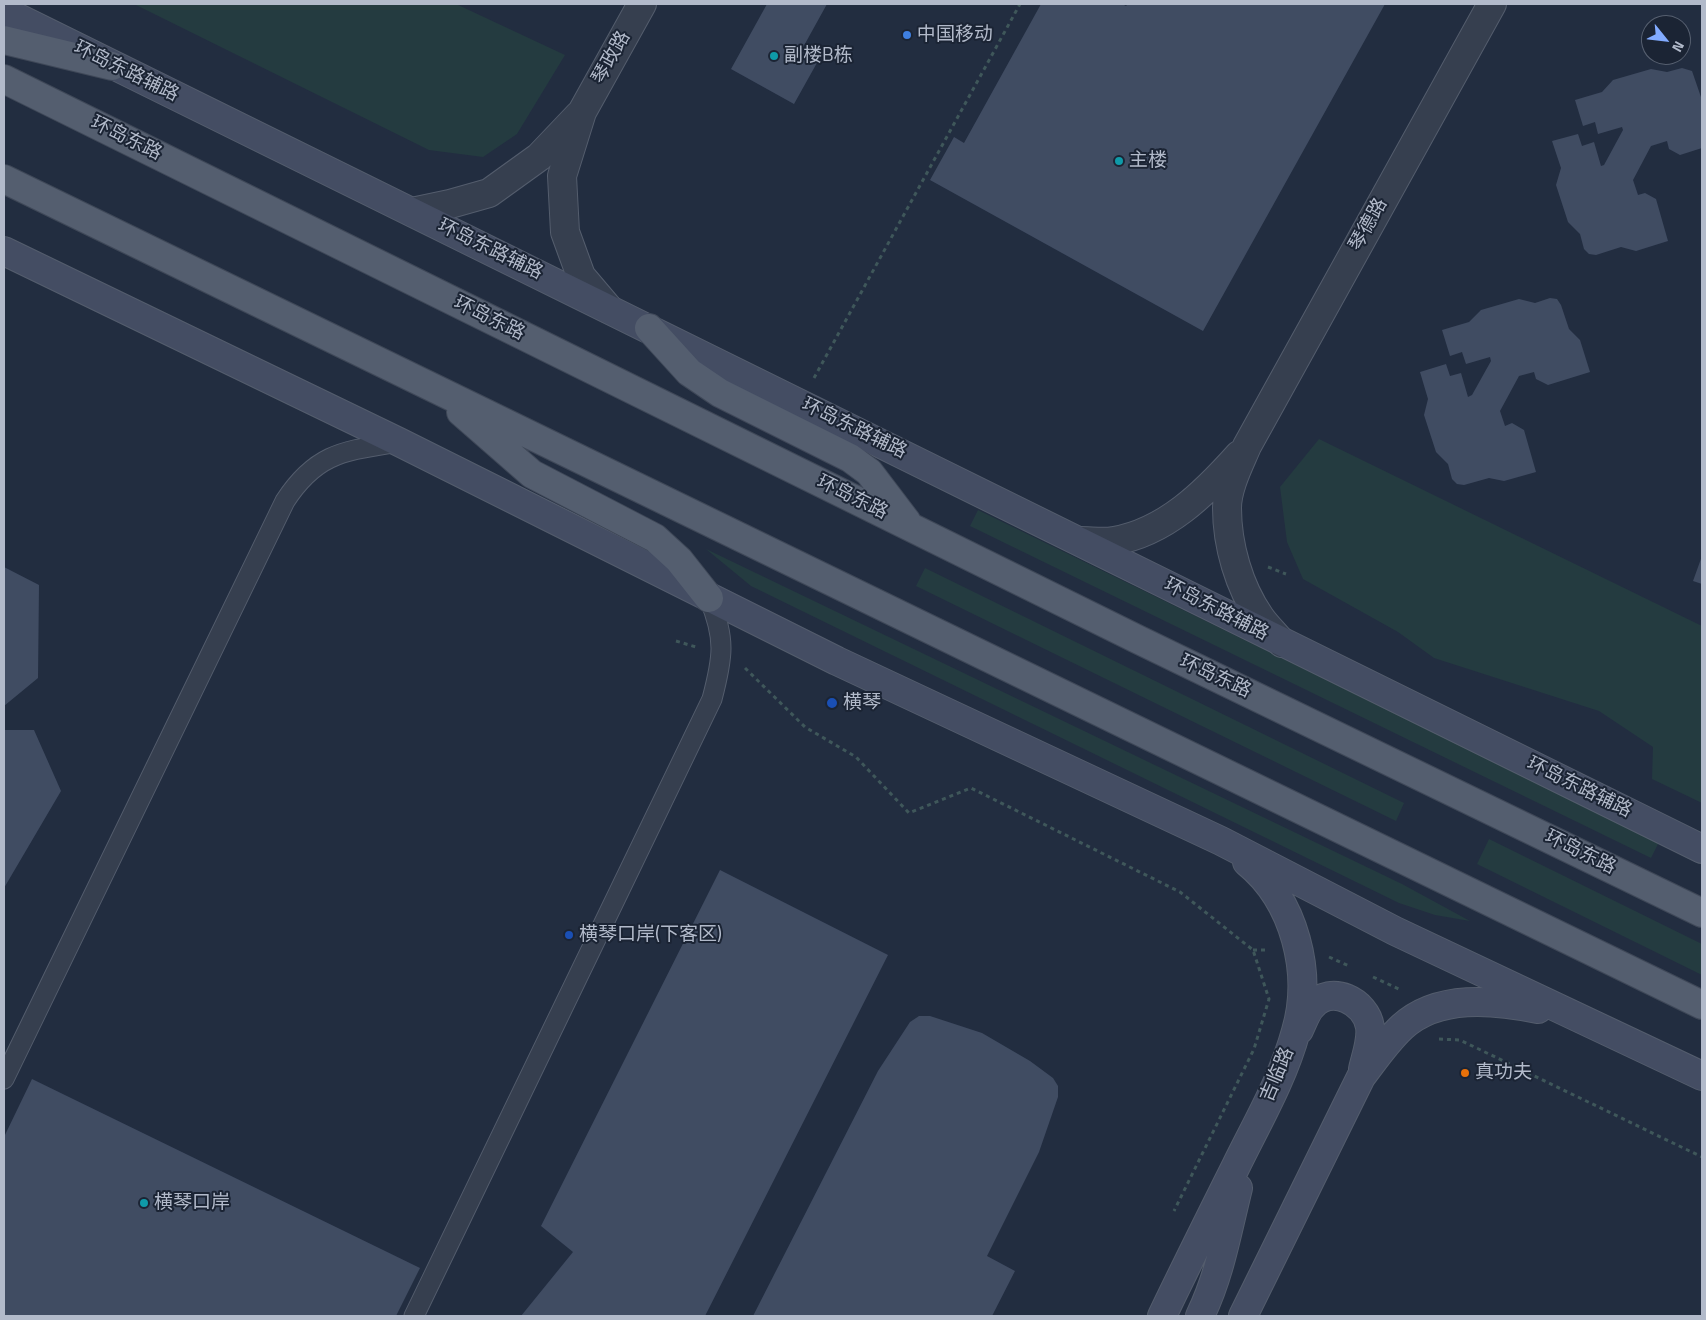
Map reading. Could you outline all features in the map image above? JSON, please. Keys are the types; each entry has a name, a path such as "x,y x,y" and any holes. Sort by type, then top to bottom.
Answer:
{"main road":[{"name":"环岛东路辅路","path":"4,11 112,66 650,328 1282,643 1702,849"},
{"path":"4,40 112,66"},
{"name":"环岛东路","path":"4,79 1137,639 1702,913"},
{"path":"4,179 1702,1005"},
{"path":"4,252 399,442 846,665 1221,841 1395,931 1581,1017 1702,1076"},
{"path":"650,328 689,372 720,393 850,458 869,472 911,527"},
{"path":"437,391 532,474 655,538 679,560 709,598"},
{"name":"吉临路","path":"1162,1316 1281,1073 1297,1030 1303,981 1297,943 1288,914 1264,876 1221,841"},
{"path":"1293,1042 1312,1006 1327,996 1346,996 1364,1011 1370,1027 1361,1077"},
{"path":"1243,1316 1361,1077 1385,1044 1404,1026 1434,1008 1468,1002 1501,1001 1581,1017"},
{"path":"1653,1052 1702,1084"},
{"path":"1200,1316 1212,1292 1221,1262 1240,1179 1262,1113"}],"street":[{"name":"琴政路","path":"582,112 642,4"},
{"name":"琴德路","path":"1282,643 1260,618 1246,594 1232,553 1227,507 1235,476 1247,446 1492,4"},
{"path":"412,212 450,204 489,192 539,156 582,112"},
{"path":"582,112 562,176 565,232 582,276 609,309"},
{"name":"琴德路","path":"1080,542 1113,542 1142,534 1171,518 1199,496 1247,446"}],"lane":[{"path":"4,1079 285,501 298,482 315,466 344,452 399,442"},
{"path":"414,1316 712,699 721,655 720,624 709,598"}],"path":[{"path":"802,404 822,362 1020,4"},
{"path":"1259,564 1286,574"},
{"path":"676,641 721,655 746,670 805,727 856,757 909,813 971,788 1180,892 1253,950 1269,998 1254,1049 1174,1211"},
{"path":"1437,1039 1460,1040 1702,1157"}],"green space":[{"path":"134,4 456,4 565,55 517,134 483,157 429,150"},
{"path":"1319,439 1702,626 1702,803 1652,779 1653,747 1599,711 1434,658 1398,632 1303,579 1287,542 1280,487"},
{"path":"978,510 1659,842 1651,858 970,526"},
{"path":"706,549 1402,884 1470,921 1435,915 1399,903 751,586"},
{"path":"925,568 1404,803 1396,821 916,586"},
{"path":"1489,839 1702,944 1702,975 1477,864"}],"building":[{"name":"副楼B栋","path":"767,4 827,4 801,51 818,61 794,104 731,69"},
{"name":"主楼","path":"1041,4 1122,4 1126,6 1128,4 1385,4 1203,331 930,180 954,137 964,143"},
{"path":"1682,68 1692,71 1702,100 1702,148 1680,155 1669,149 1667,141 1651,146 1633,180 1638,195 1645,193 1656,199 1668,241 1636,251 1621,247 1596,255 1589,254 1584,249 1580,234 1568,222 1556,185 1561,168 1552,141 1578,134 1582,146 1594,142 1601,166 1604,165 1623,130 1622,127 1598,134 1595,122 1583,126 1575,100 1602,92 1613,80 1651,69 1667,72"},
{"path":"1550,298 1557,299 1569,329 1580,340 1590,372 1548,385 1536,379 1534,372 1519,376 1500,411 1505,426 1512,423 1524,430 1536,472 1504,481 1489,478 1464,485 1457,484 1452,479 1448,464 1436,452 1424,415 1428,399 1420,372 1446,364 1450,376 1461,373 1468,397 1472,395 1491,361 1490,357 1466,364 1462,352 1450,356 1442,330 1469,322 1481,310 1519,299 1535,303"},
{"path":"1702,556 1702,584 1693,581"},
{"path":"4,567 39,585 38,678 4,706"},
{"path":"4,730 34,730 61,791 4,888"},
{"path":"720,870 888,955 705,1316 521,1316 573,1252 541,1226"},
{"path":"919,1016 930,1016 982,1033 1030,1061 1053,1078 1058,1086 1058,1097 1039,1152 987,1256 1015,1271 992,1316 753,1316 878,1071 910,1022"},
{"name":"横琴口岸","path":"32,1079 420,1268 396,1316 4,1316 4,1137"}],"place":[{"name":"中国移动","path":"907,35"},
{"name":"副楼B栋","path":"774,56"},
{"name":"主楼","path":"1119,161"},
{"name":"横琴","path":"832,703"},
{"name":"横琴口岸(下客区)","path":"569,935"},
{"name":"真功夫","path":"1465,1073"},
{"name":"横琴口岸","path":"144,1203"}]}
